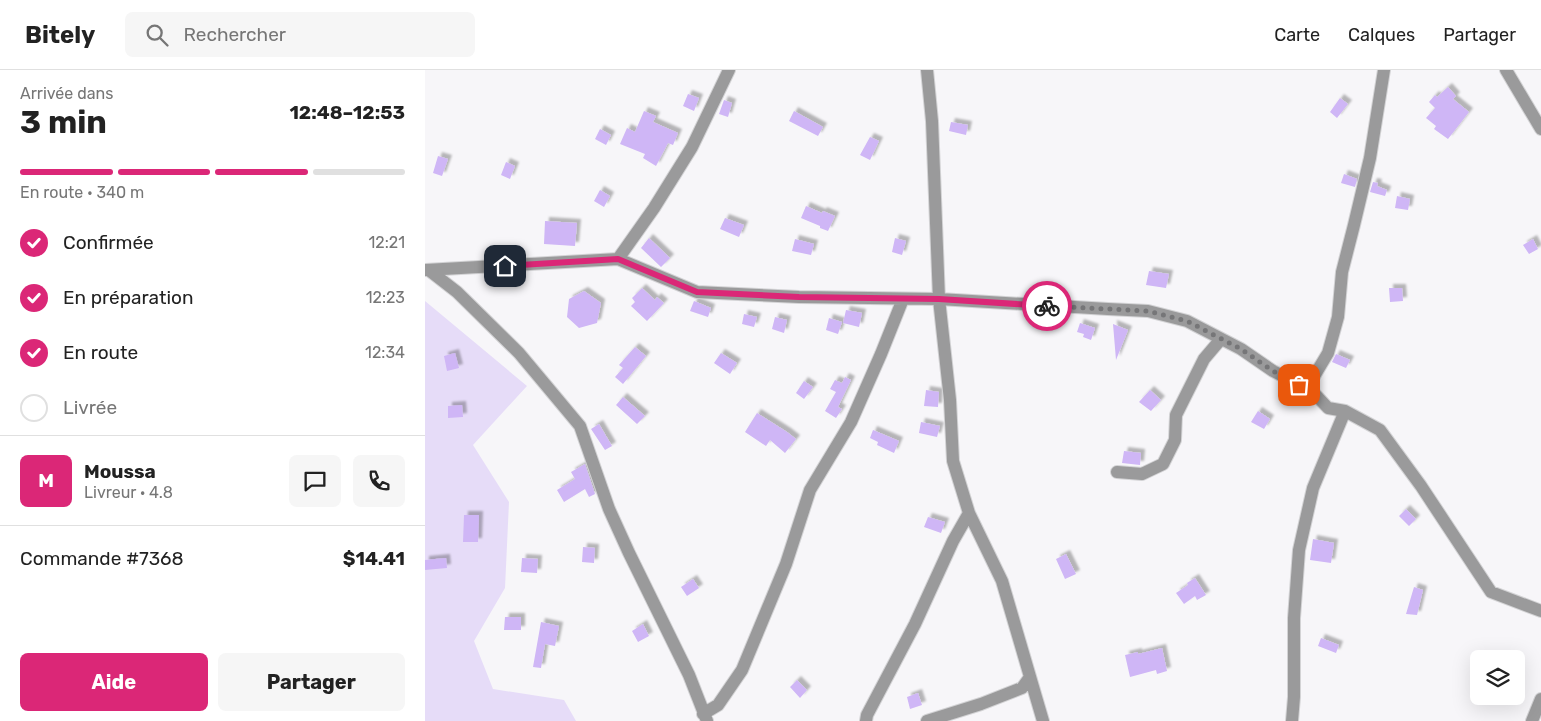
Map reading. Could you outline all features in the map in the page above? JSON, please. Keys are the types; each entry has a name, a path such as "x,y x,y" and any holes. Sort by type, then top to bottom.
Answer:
{"street":[{"path":"618,259 654,208 692,146 729,70"},
{"path":"927,70 933,121 939,299 950,400 953,461 969,512 1002,581 1043,721"},
{"path":"1312,392 1313,378 1328,353 1338,317 1342,272 1355,226 1370,158 1384,70"},
{"path":"1506,70 1541,129"},
{"path":"427,270 618,259 697,292 799,297 939,299 1148,311 1187,321 1241,349 1273,371 1312,392 1328,408 1345,411 1380,430 1491,592 1541,611"},
{"path":"427,270 457,292 519,353 580,426 609,509 629,554 689,674 705,718 718,705 742,670 786,564 810,490 851,422 903,298"},
{"path":"1117,472 1142,474 1163,464 1175,440 1176,415 1204,359 1221,339"},
{"path":"1292,721 1294,697 1293,618 1299,550 1313,488 1345,411"},
{"path":"866,721 867,715 888,678 932,590 953,541 969,512"},
{"path":"927,721 981,704 1021,688 1030,677"},
{"path":"1533,721 1541,699"}],"shaded area":[{"path":"425,301 527,386 473,445 509,502 505,588 474,641 493,689 564,700 576,721 425,721"}],"building":[{"path":"1448,87 1456,96 1453,99 1469,112 1448,139 1434,129 1436,126 1426,118 1435,108 1429,102 1435,95 1437,97"},
{"path":"688,94 699,98 694,111 683,106"},
{"path":"1340,98 1348,104 1337,118 1330,112"},
{"path":"724,100 732,103 728,117 719,114"},
{"path":"644,111 656,116 653,122 678,133 673,145 668,143 656,166 643,158 645,154 620,144 627,128 635,132"},
{"path":"794,111 823,127 818,136 789,121"},
{"path":"951,122 968,125 966,135 949,131"},
{"path":"600,129 611,135 606,145 595,139"},
{"path":"870,137 879,141 870,160 860,155"},
{"path":"438,156 448,159 442,176 433,173"},
{"path":"506,162 515,166 510,179 501,175"},
{"path":"1344,174 1357,179 1355,187 1341,183"},
{"path":"1373,182 1378,183 1377,186 1387,190 1385,196 1370,192"},
{"path":"600,190 610,196 604,207 594,201"},
{"path":"1397,196 1410,199 1408,210 1395,208"},
{"path":"806,206 835,216 828,231 801,218"},
{"path":"725,218 744,225 739,237 720,229"},
{"path":"545,221 577,223 575,246 544,244"},
{"path":"649,238 670,258 661,267 641,248"},
{"path":"895,238 906,241 902,255 892,252"},
{"path":"795,239 814,244 811,255 792,251"},
{"path":"1533,239 1538,249 1529,254 1523,245"},
{"path":"1149,271 1169,274 1166,288 1146,285"},
{"path":"642,288 655,300 657,297 664,303 647,321 631,306 635,302 632,298"},
{"path":"1389,288 1402,288 1403,301 1390,302"},
{"path":"584,291 601,303 597,323 579,328 567,317 569,299"},
{"path":"694,301 711,308 708,317 690,311"},
{"path":"846,310 862,313 859,327 843,323"},
{"path":"744,314 757,317 754,327 742,324"},
{"path":"775,317 787,320 784,333 772,329"},
{"path":"829,318 842,322 838,334 826,330"},
{"path":"1080,323 1095,328 1091,340 1083,337 1084,334 1077,332"},
{"path":"1113,324 1128,330 1116,360"},
{"path":"635,347 646,356 623,384 615,377 623,368 619,365"},
{"path":"455,353 459,368 447,371 444,356"},
{"path":"721,353 737,363 730,374 714,363"},
{"path":"1336,354 1350,360 1346,368 1332,362"},
{"path":"845,377 851,380 838,407 842,409 836,418 825,411 836,392 830,389 835,380 842,383"},
{"path":"804,381 813,387 804,399 796,393"},
{"path":"926,390 939,392 938,407 924,406"},
{"path":"1150,390 1161,400 1151,411 1139,402"},
{"path":"623,397 645,416 637,424 616,405"},
{"path":"462,405 463,417 448,418 448,406"},
{"path":"1258,411 1270,419 1264,429 1251,422"},
{"path":"757,413 796,439 785,453 770,440 766,446 745,432"},
{"path":"921,422 940,426 937,437 919,433"},
{"path":"599,424 612,446 605,450 591,429"},
{"path":"873,430 899,441 894,453 877,445 878,442 870,438"},
{"path":"1124,451 1141,453 1140,465 1122,463"},
{"path":"585,464 595,494 589,497 585,489 564,502 557,490 575,479 571,472"},
{"path":"1406,509 1416,519 1409,526 1399,516"},
{"path":"464,515 479,515 478,542 463,542"},
{"path":"928,517 945,522 941,533 924,527"},
{"path":"1313,539 1334,543 1331,563 1310,560"},
{"path":"583,547 595,548 594,563 582,562"},
{"path":"1066,554 1076,574 1065,579 1056,559"},
{"path":"446,558 447,568 425,570 425,560"},
{"path":"522,558 538,559 537,573 521,572"},
{"path":"1195,578 1206,595 1197,600 1195,596 1184,604 1176,593"},
{"path":"693,579 699,588 687,596 681,587"},
{"path":"1414,587 1423,590 1417,615 1406,614"},
{"path":"505,617 521,617 521,630 504,630"},
{"path":"541,622 559,626 555,646 545,644 541,668 533,667"},
{"path":"643,624 649,636 638,642 632,631"},
{"path":"1321,638 1339,645 1336,653 1318,646"},
{"path":"1162,648 1167,671 1157,674 1156,670 1130,677 1125,655"},
{"path":"797,680 807,690 800,698 790,687"},
{"path":"918,693 922,705 910,709 907,697"}],"way so far":[{"path":"1047,306 1148,311 1187,321 1241,349 1273,371 1299,385"}],"route":[{"path":"505,266 618,259 697,292 799,297 939,299 1047,306"}]}
